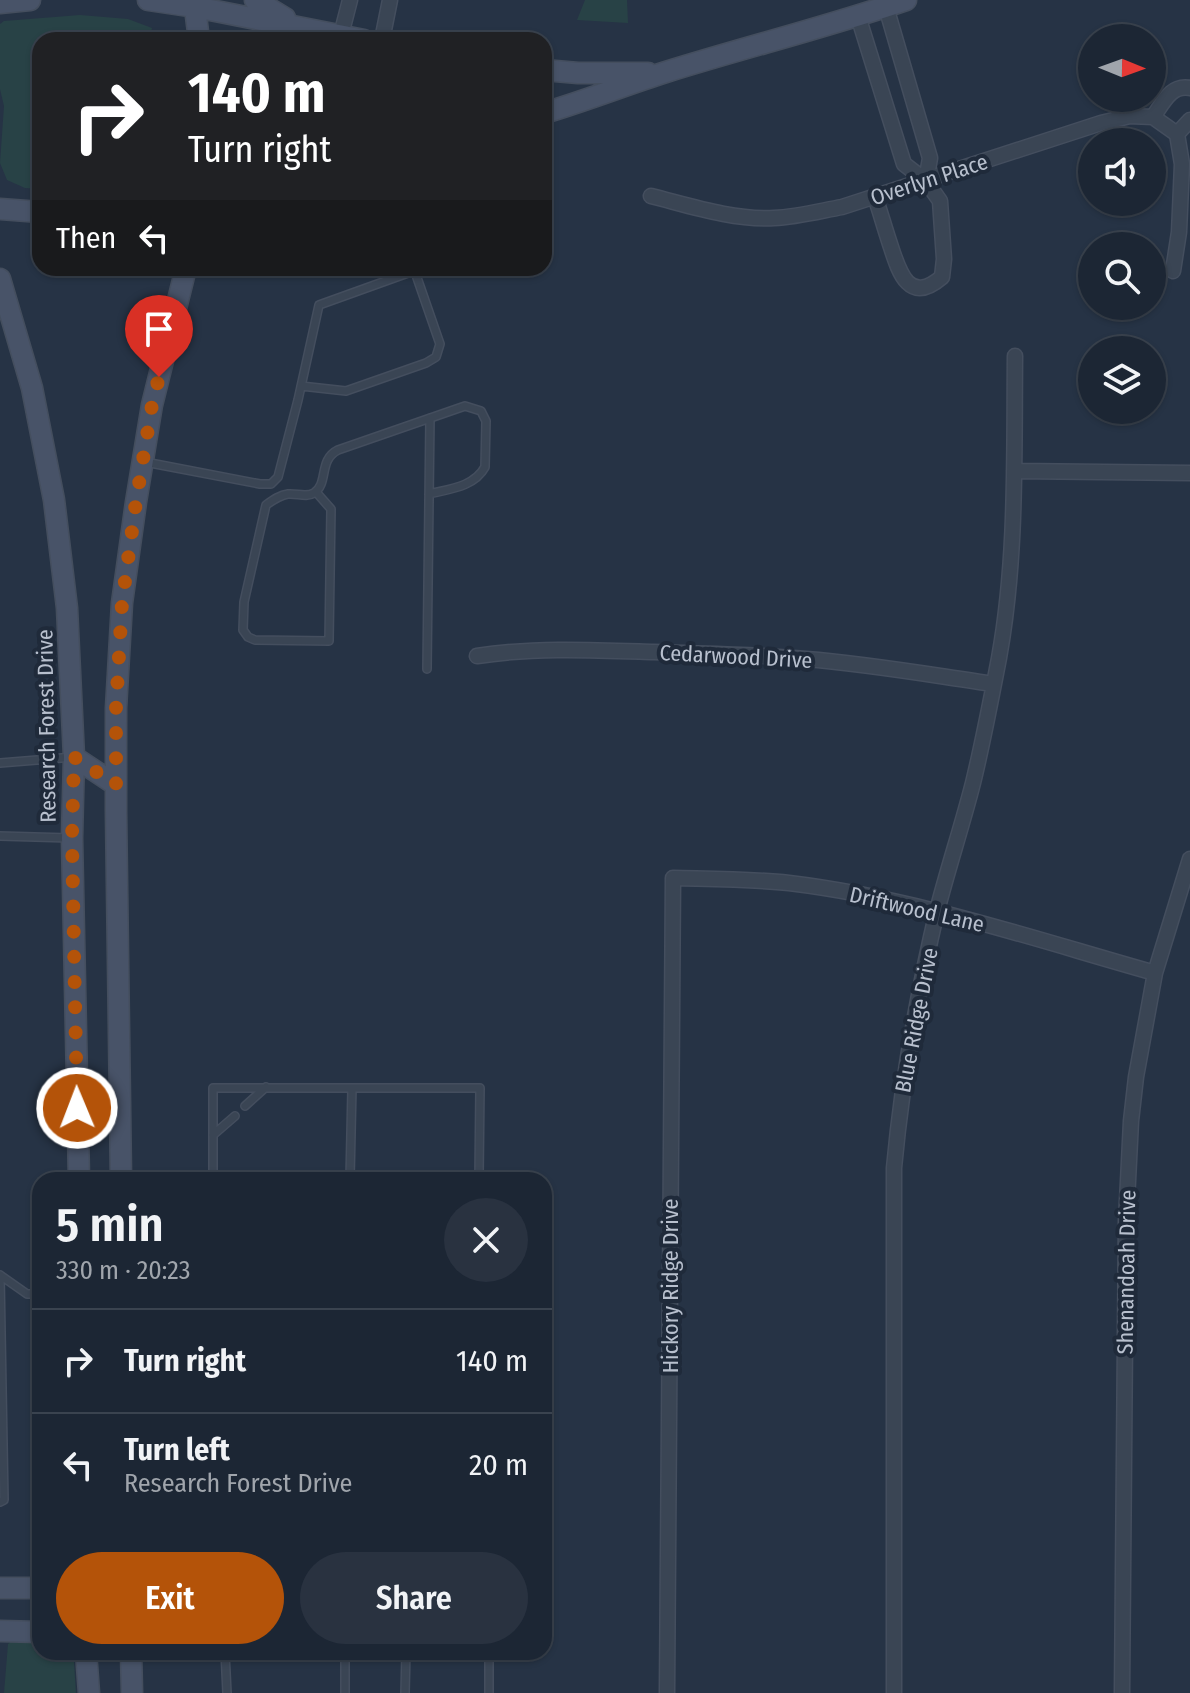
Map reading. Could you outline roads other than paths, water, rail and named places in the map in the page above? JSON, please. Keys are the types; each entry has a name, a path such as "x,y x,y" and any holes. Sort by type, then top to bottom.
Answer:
{"main road":[{"path":"0,3 30,0"},
{"path":"148,0 195,3 319,32"},
{"path":"255,0 299,27"},
{"path":"552,110 664,72 906,0"},
{"path":"195,3 198,32"},
{"path":"552,71 664,72"},
{"path":"0,209 32,211"},
{"path":"121,1172 116,708 122,603 152,405 184,276"},
{"name":"Research Forest Drive","path":"0,279 32,388 54,500 67,608 74,757 72,838 81,1172"},
{"path":"74,757 116,785"},
{"path":"0,1588 32,1588"},
{"path":"0,1631 32,1632"},
{"path":"87,1660 89,1693"},
{"path":"131,1660 132,1693"}],"street":[{"path":"343,32 350,0"},
{"path":"384,32 390,0"},
{"path":"886,7 930,158 926,181"},
{"path":"858,16 904,164 926,181 940,201 944,259 942,277 931,286 917,288 904,280 875,197"},
{"path":"1173,271 1179,232 1182,164 1177,134 1153,117 1173,90 1185,86 1190,88"},
{"name":"Overlyn Place","path":"651,196 748,217 803,215 875,197 1101,123 1130,116 1153,117"},
{"path":"1177,134 1190,120"},
{"name":"Blue Ridge Drive","path":"894,1693 894,1168 900,1103 913,1023 937,911 973,781 1000,655 1009,575 1015,356"},
{"path":"1014,471 1190,473"},
{"name":"Cedarwood Drive","path":"477,656 509,651 571,649 759,656 868,665 994,684"},
{"name":"Shenandoah Drive","path":"1122,1693 1126,1221 1131,1121 1155,973 1189,867"},
{"name":"Driftwood Lane","path":"673,878 733,879 823,888 937,911 1155,973"},
{"name":"Hickory Ridge Drive","path":"667,1693 673,878"}],"lane":[{"path":"143,462 271,484 278,477 319,305 400,276"},
{"path":"301,386 346,391 436,357 440,344 416,276"},
{"path":"316,492 331,509 329,641 255,640 248,637 243,630 244,602 266,505 287,494 308,495 316,492 330,455 465,406 481,411 486,421 485,467 482,474 470,483 429,494"},
{"path":"427,669 430,418"},
{"path":"271,484 275,499"},
{"path":"0,763 74,757"},
{"path":"0,836 72,838"},
{"path":"245,1106 266,1087"},
{"path":"213,1172 213,1088 266,1087 480,1088 479,1172"},
{"path":"350,1172 352,1088"},
{"path":"213,1135 235,1116"},
{"path":"0,1275 27,1294 32,1294"},
{"path":"0,1275 4,1500 0,1502"},
{"path":"225,1660 227,1693"},
{"path":"345,1660 345,1693"},
{"path":"405,1693 406,1660"},
{"path":"489,1660 489,1693"}]}
